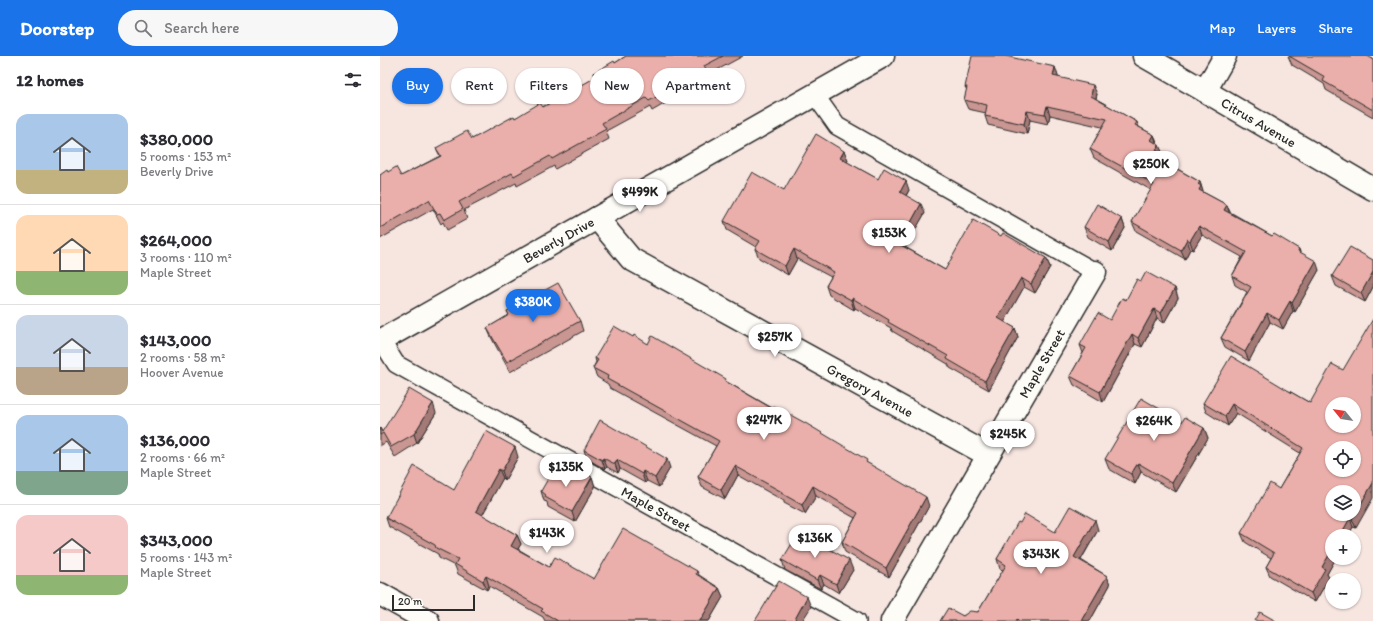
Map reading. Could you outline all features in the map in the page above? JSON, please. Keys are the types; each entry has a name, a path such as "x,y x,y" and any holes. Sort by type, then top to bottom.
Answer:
{"street":[{"name":"Beverly Drive","path":"381,340 884,56"},
{"name":"Citrus Avenue","path":"1144,56 1373,190"},
{"path":"1205,91 1225,56"},
{"name":"Gregory Avenue","path":"597,218 631,259 988,455"},
{"name":"Maple Street","path":"892,621 1095,272"},
{"path":"380,594 428,621"}],"lane":[{"path":"815,95 837,126 1095,272"},
{"name":"Maple Street","path":"381,340 396,364 857,621"}],"building":[{"path":"626,56 723,56 704,66 705,68 652,68 652,99 649,101 646,98 644,99 644,68 602,68 614,61 615,63"},
{"path":"972,56 1005,56 1055,67 1053,76 1093,85 1091,96 1137,122 1135,125 1154,135 1151,140 1159,145 1156,150 1159,152 1156,157 1200,182 1198,184 1201,186 1199,190 1227,205 1224,210 1272,236 1274,234 1299,249 1298,251 1316,261 1292,303 1290,301 1279,320 1267,313 1245,352 1221,338 1251,287 1232,276 1246,252 1199,226 1190,241 1187,239 1181,250 1132,222 1154,184 1090,149 1107,119 1047,106 1045,114 1027,111 1024,124 985,116 987,105 964,100 967,87 965,87"},
{"path":"1289,56 1367,56 1373,59 1373,110 1323,81 1325,77"},
{"path":"590,80 590,104 635,104 602,123 606,129 552,159 550,156 514,176 512,173 459,202 463,209 444,220 440,213 437,214 429,200 380,228 380,175 387,170 388,172 396,167 401,176 441,156 436,148 467,131 472,139 514,116 515,118 538,104 541,104 543,107 548,104 582,104 582,85"},
{"path":"816,134 844,151 840,158 878,179 884,168 906,181 900,192 921,204 899,244 945,270 973,220 1001,236 1003,233 1046,258 1031,284 1021,278 998,318 1015,328 985,381 947,359 948,356 888,322 889,320 852,298 851,300 826,286 834,272 794,249 785,266 755,249 760,241 724,221 752,172 784,190"},
{"path":"1097,204 1122,219 1109,242 1084,227"},
{"path":"1350,247 1373,260 1373,272 1361,293 1332,276"},
{"path":"1146,272 1175,288 1161,313 1154,309 1138,338 1132,334 1100,392 1070,376 1086,348 1080,345 1098,313 1110,320 1122,298 1126,300 1137,279 1141,281"},
{"path":"558,283 580,321 507,362 487,328 509,315 507,311"},
{"path":"1373,319 1373,483 1361,504 1361,485 1325,485 1325,521 1348,521 1344,529 1325,529 1325,562 1322,567 1325,569 1311,593 1266,567 1274,553 1241,533 1270,483 1279,489 1303,448 1232,404 1225,416 1203,403 1231,356 1310,403 1332,364 1343,370"},
{"path":"614,326 633,337 634,335 648,344 652,336 726,379 725,381 773,409 774,406 807,424 867,460 866,462 926,497 886,568 842,542 858,513 813,486 802,505 735,466 721,490 698,477 719,441 607,379 608,376 593,368 598,360 595,358"},
{"path":"409,389 433,403 414,434 391,447 383,433 380,435 380,428 382,432"},
{"path":"1141,398 1182,422 1185,417 1204,428 1172,483 1138,463 1131,474 1105,459"},
{"path":"600,420 667,459 655,478 643,471 642,474 617,460 615,464 603,458 602,460 584,450"},
{"path":"486,431 515,447 502,471 499,469 476,511 517,535 511,546 549,567 555,557 594,579 623,529 697,571 696,574 719,588 700,621 558,621 541,611 543,609 486,576 483,581 455,564 458,559 436,548 435,545 386,518 414,466 454,490"},
{"path":"574,467 592,477 572,512 545,497 546,495 541,491 552,472 557,475 559,472 569,478"},
{"path":"1070,506 1095,520 1074,557 1107,576 1081,621 1019,621 1017,619 1016,621 940,621 948,608 963,616 970,611 978,612 1006,565 997,559 1018,522 1020,523 1025,514 1055,532"},
{"path":"799,532 849,560 836,584 820,575 817,580 782,560"},
{"path":"779,581 807,597 794,621 755,621"},
{"path":"1260,612 1276,621 1255,621"}]}
